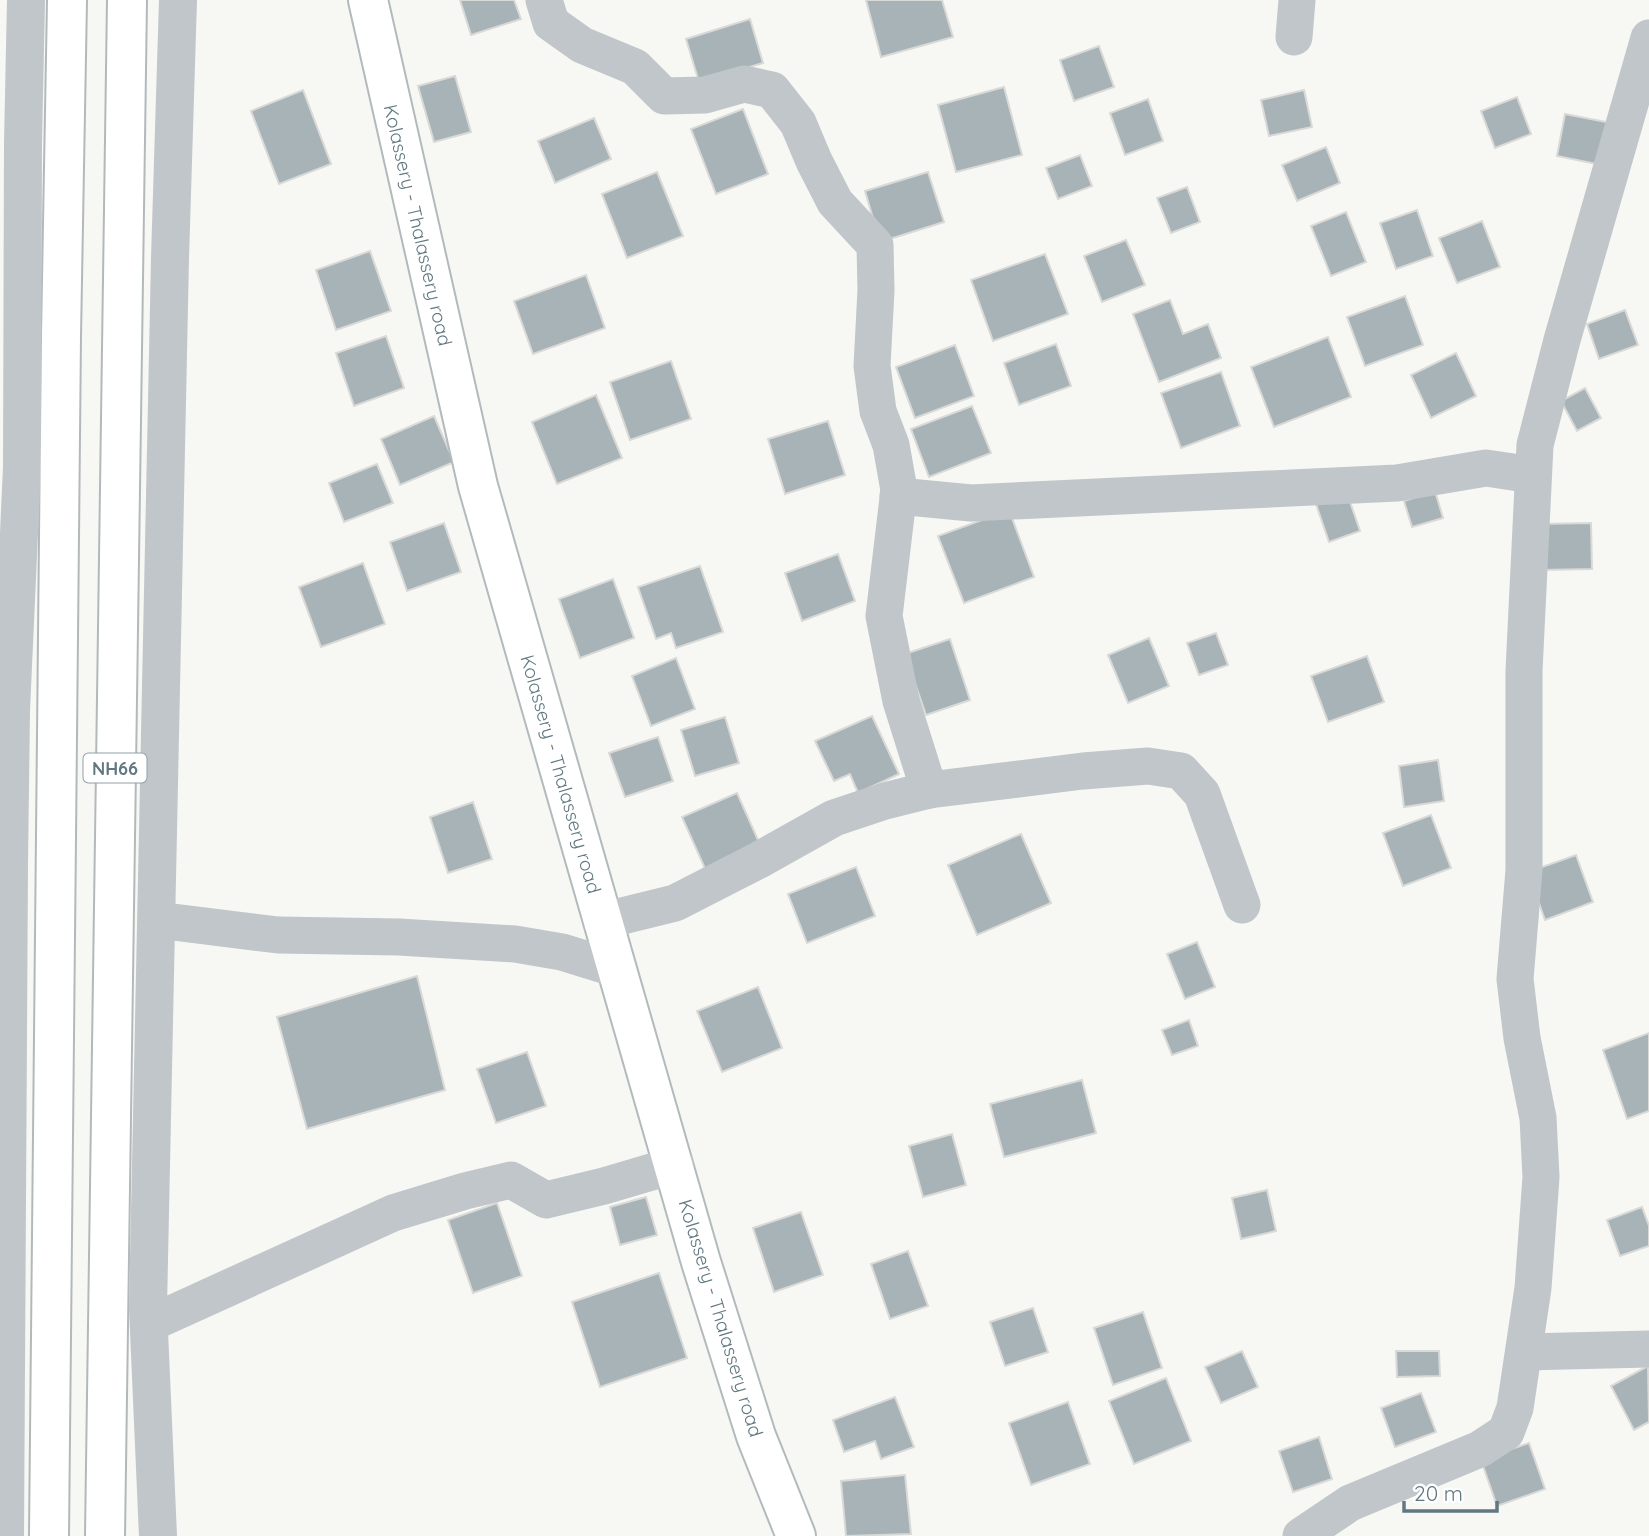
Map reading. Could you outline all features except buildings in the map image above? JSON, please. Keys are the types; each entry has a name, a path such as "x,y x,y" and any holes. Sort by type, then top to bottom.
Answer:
{"main road":[{"name":"NH66","path":"49,1536 60,378 67,0"},
{"name":"NH66","path":"105,1536 127,0"},
{"name":"Kolassery - Thalassery road","path":"368,0 478,486 701,1262 756,1436 796,1536"}],"street":[{"path":"5,1536 4,858 22,467 26,0"},
{"path":"158,1536 149,1324 170,258 178,0"},
{"path":"544,0 551,23 582,45 635,68 664,96 705,95 744,84 772,90 797,123 835,202 875,245 876,290 872,366 878,411 891,446 899,490 884,616 901,701 929,790"},
{"path":"1294,37 1297,0"},
{"path":"1301,1536 1350,1503 1480,1449 1506,1432 1515,1408 1533,1288 1541,1177 1538,1118 1522,1038 1515,979 1524,870 1524,671 1535,445 1562,340 1649,37"},
{"path":"898,496 971,503 1397,483 1486,468 1533,475"},
{"path":"602,921 675,903 834,818 884,801 929,790 1083,771 1148,766 1181,771 1202,794 1242,905"},
{"path":"157,920 278,934 515,944 562,952 617,969"},
{"path":"149,1324 393,1213 465,1191 511,1181 546,1200 675,1165"},
{"path":"1524,1352 1649,1349"}]}
